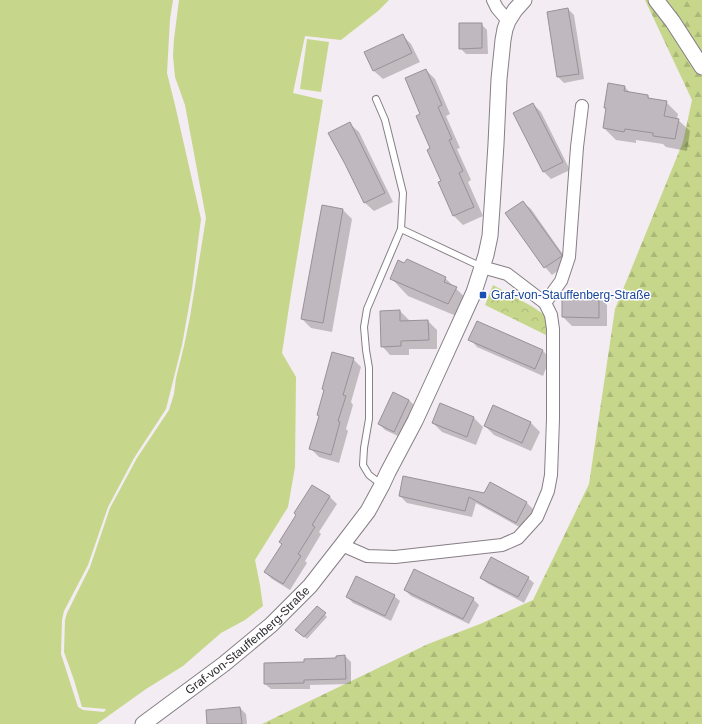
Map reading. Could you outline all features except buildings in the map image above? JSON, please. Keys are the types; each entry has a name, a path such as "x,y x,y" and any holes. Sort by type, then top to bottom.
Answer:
{"street":[{"path":"493,0 497,8 508,21"},
{"name":"Graf-von-Stauffenberg-Straße","path":"143,724 224,664 271,625 310,586 368,511 382,485 438,372 474,292 486,255 490,236 499,79 503,40 508,21 524,0"},
{"path":"656,0 673,22 702,67"},
{"path":"545,304 561,281 569,257 577,147 582,106"},
{"path":"342,546 368,556 395,557 502,545 512,542 523,534 537,517 548,491 551,475 553,419 553,329 551,315 545,304 507,274 482,267"}],"lane":[{"path":"376,99 385,120 403,193 401,229 367,309 364,327 369,368 369,419 364,448 363,465 369,475 382,485"},
{"path":"401,229 482,267"}],"green space":[{"path":"0,0 173,0 170,19 167,73 201,219 192,289 182,345 166,409 134,458 108,507 88,565 64,611 62,620 61,654 78,707 83,710 104,712 106,709 82,707 64,652 65,620 90,567 110,508 137,458 169,410 174,394 176,378 190,317 206,218 185,105 175,77 173,56 179,0 389,0 378,11 341,40 305,36 293,93 323,100 282,353 296,377 295,467 288,507 255,560 263,606 245,620 221,633 183,666 146,689 97,724 0,724"},
{"path":"645,0 702,0 702,724 262,724 428,644 480,624 533,600 589,484 615,309 683,142 692,100"},
{"path":"307,39 329,42 321,92 300,89"},
{"path":"493,285 533,307 546,316 548,336 485,305"}],"place":[{"name":"Graf-von-Stauffenberg-Straße","path":"483,295"}]}
